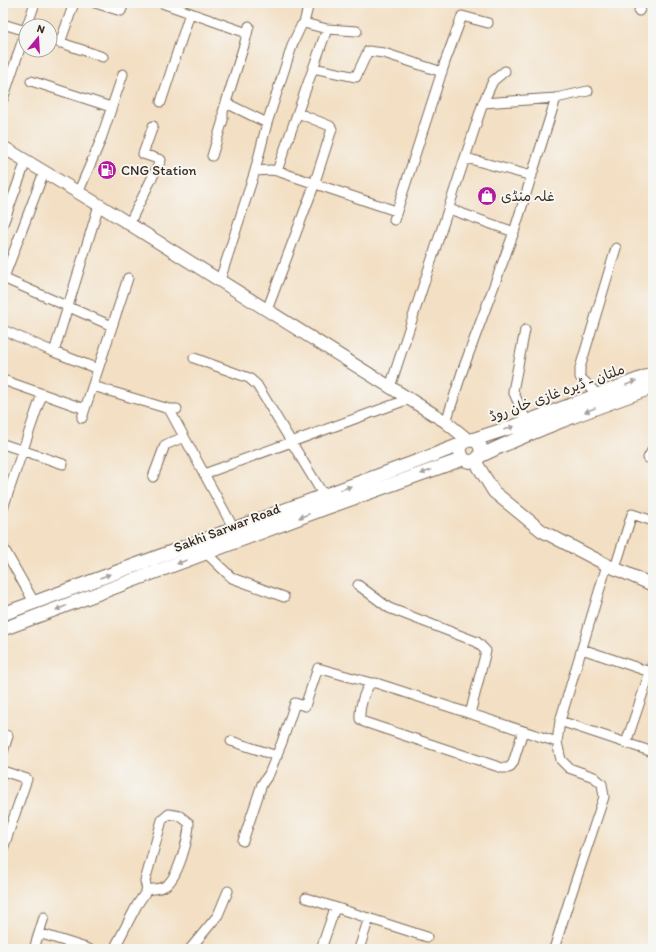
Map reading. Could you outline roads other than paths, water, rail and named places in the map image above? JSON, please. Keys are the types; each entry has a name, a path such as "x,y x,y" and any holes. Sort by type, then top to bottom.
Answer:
{"highway":[{"name":"ملتان - ڈیرہ غازی خان روڈ","path":"467,441 527,422 653,374"},
{"name":"ملتان - ڈیرہ غازی خان روڈ","path":"473,459 601,406 653,387"},
{"path":"467,441 476,441 481,448 473,459 460,451 467,441"},
{"name":"Sakhi Sarwar Road","path":"3,614 324,496 467,441"},
{"name":"Sakhi Sarwar Road","path":"3,629 330,506 473,459"}],"main road":[{"path":"3,147 100,205 446,422 467,441"},
{"path":"473,459 494,492 542,531 611,566 653,585"}],"street":[{"path":"30,18 35,3"},
{"path":"74,3 60,43 103,57"},
{"path":"95,3 121,11 124,3"},
{"path":"162,3 190,13 248,29 223,112 223,120 212,156"},
{"path":"220,280 255,171 267,123 293,43 304,23 310,3"},
{"path":"161,102 190,13"},
{"path":"255,171 277,171 395,216 462,16 488,23"},
{"path":"304,23 327,29 357,31"},
{"path":"3,24 18,28"},
{"path":"277,171 327,29"},
{"path":"3,98 7,75 18,49"},
{"path":"313,68 356,77 368,51 384,53 442,72"},
{"path":"390,387 483,103 493,81 505,71"},
{"path":"78,193 100,142 123,74"},
{"path":"31,81 111,107"},
{"path":"483,103 556,98 588,91"},
{"path":"446,422 462,372 514,232 556,98"},
{"path":"226,102 267,123"},
{"path":"267,310 314,184 332,128 298,113"},
{"path":"129,224 161,160 144,154 153,126"},
{"path":"466,158 532,176"},
{"path":"3,224 26,161"},
{"path":"44,172 3,279 68,305 112,326"},
{"path":"54,352 100,205"},
{"path":"449,209 514,232"},
{"path":"598,395 580,377 580,368 616,248"},
{"path":"3,380 42,394 84,414 128,278"},
{"path":"3,330 98,369"},
{"path":"525,330 513,391 527,422"},
{"path":"194,358 249,378 257,385 324,496"},
{"path":"93,386 173,409 184,437 234,529"},
{"path":"3,508 42,394"},
{"path":"204,474 409,399"},
{"path":"153,477 165,445 184,437"},
{"path":"3,444 62,464"},
{"path":"648,458 653,449"},
{"path":"554,949 604,797 602,784 594,777 568,768 561,760 557,742 560,721 582,649 611,566 632,514 653,521"},
{"path":"3,547 34,602"},
{"path":"206,553 232,578 284,597"},
{"path":"358,585 389,608 477,642 486,651 470,714"},
{"path":"582,649 651,673"},
{"path":"626,743 651,673 653,663"},
{"path":"243,841 262,784 269,774 277,756 295,703 304,706 318,668 371,683 376,683 557,742"},
{"path":"371,683 368,687 359,713 360,719 364,722 502,768 509,768 513,763 523,731"},
{"path":"560,721 653,752"},
{"path":"3,734 8,736 3,752"},
{"path":"231,741 277,756"},
{"path":"3,772 27,779 3,849"},
{"path":"114,949 137,905 147,890 166,886 177,871 189,833 189,823 180,816 169,814 162,820 145,881 147,890"},
{"path":"190,949 218,915 228,890"},
{"path":"306,898 427,937"},
{"path":"321,949 334,908"},
{"path":"34,949 44,917"},
{"path":"359,949 369,918"},
{"path":"39,933 88,949"}],"place":[{"name":"CNG Station","path":"107,170"},
{"name":"غلہ منڈی","path":"487,196"}]}
